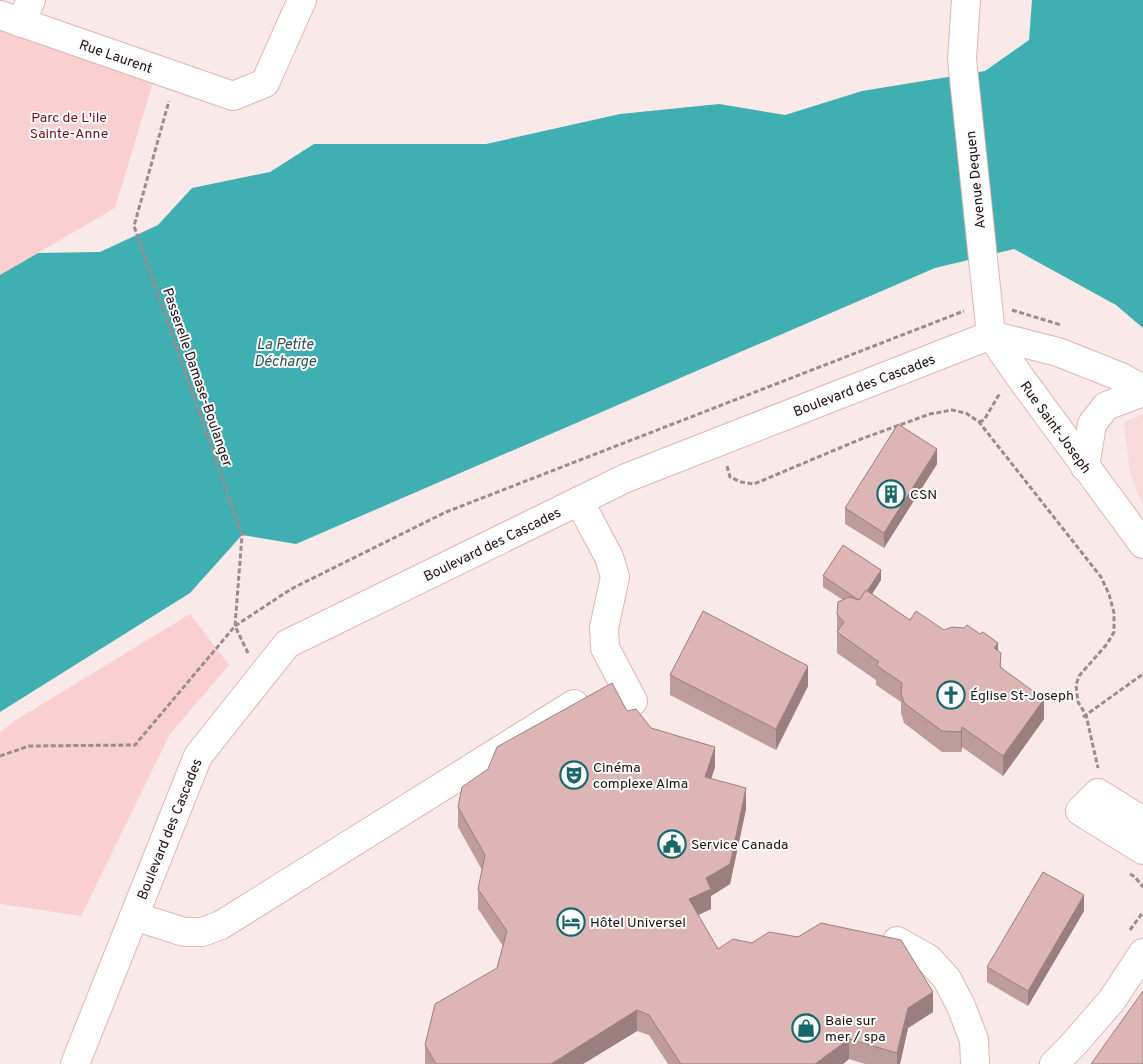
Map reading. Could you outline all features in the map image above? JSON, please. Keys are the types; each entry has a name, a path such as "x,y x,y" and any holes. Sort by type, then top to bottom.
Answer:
{"street":[{"name":"Rue Laurent","path":"17,13 176,76 233,96 264,83 302,0"},
{"name":"Avenue Dequen","path":"966,0 962,59 987,302"},
{"name":"Rue Saint-Joseph","path":"987,302 991,335 1143,544"},
{"path":"991,335 1058,352 1122,377 1143,390"},
{"name":"Boulevard des Cascades","path":"75,1064 198,756 287,644 626,478 991,335"},
{"path":"1086,467 1092,424 1106,406 1143,390"},
{"path":"579,501 609,557 615,577 604,628 605,648 633,701"},
{"path":"134,916 184,932 202,932 221,925 574,704"},
{"path":"1143,821 1098,793 1080,811 1143,850"},
{"path":"897,941 929,959 947,979 961,1006 974,1040 975,1064"},
{"path":"1054,1064 1112,1000 1143,953"}],"path":[{"name":"Passerelle Damase-Boulanger","path":"176,76 134,226 242,535 235,626"},
{"path":"0,756 29,746 134,745 235,626 291,589 446,512 987,302"},
{"path":"980,422 984,420 1004,387 1020,377"},
{"path":"711,409 730,477 741,482 754,484 860,439 930,414 952,410 966,413 980,422 1101,578 1109,594 1114,613 1114,632 1107,644 1079,676 1076,685 1078,702 1085,716 1101,778 1098,793"},
{"path":"1085,716 1143,674"},
{"path":"1129,873 1143,887"}],"shaded area":[{"path":"1143,414 1143,506 1130,472 1124,422"}],"green space":[{"name":"Parc de L'ile Sainte-Anne","path":"0,30 154,79 115,208 0,275"},
{"path":"190,614 229,665 170,734 81,916 0,904 0,732 16,720"}],"water":[{"name":"La Petite Décharge","path":"1032,0 1143,0 1143,328 1116,305 1014,249 935,268 296,544 242,535 190,593 0,712 0,275 38,253 100,252 158,225 192,188 270,172 314,144 486,144 620,114 719,104 785,115 862,91 985,71 1029,40"}],"building":[{"name":"CSN","path":"898,424 937,449 884,533 845,508"},
{"path":"843,545 881,570 859,600 823,576"},
{"name":"Église St-Joseph","path":"866,590 910,620 916,611 944,630 952,627 964,628 967,625 980,634 983,632 998,643 994,648 1001,653 1000,667 1044,699 1003,756 962,727 961,732 942,731 904,703 901,693 902,683 876,665 879,662 837,632 844,622 837,614 838,602 849,597 859,600"},
{"path":"703,611 808,666 776,729 670,675"},
{"path":"612,683 627,711 636,709 651,728 715,747 705,777 746,788 730,864 706,878 711,889 689,899 718,949 733,939 752,943 769,932 798,937 821,923 901,940 933,992 908,1008 897,1053 849,1039 815,1064 681,1064 649,1015 637,1010 551,1064 436,1064 425,1045 435,1004 497,968 507,931 478,889 485,855 458,807 462,787 488,769 497,747"},
{"path":"1043,872 1084,895 1028,991 987,967"},
{"path":"1143,991 1143,1064 1091,1064"}],"place":[{"name":"CSN","path":"891,494"},
{"name":"Église St-Joseph","path":"951,695"},
{"name":"Cinéma complexe Alma","path":"574,775"},
{"name":"Service Canada","path":"672,844"},
{"name":"Hôtel Universel","path":"571,922"},
{"name":"Baie sur mer / spa","path":"806,1028"}]}
